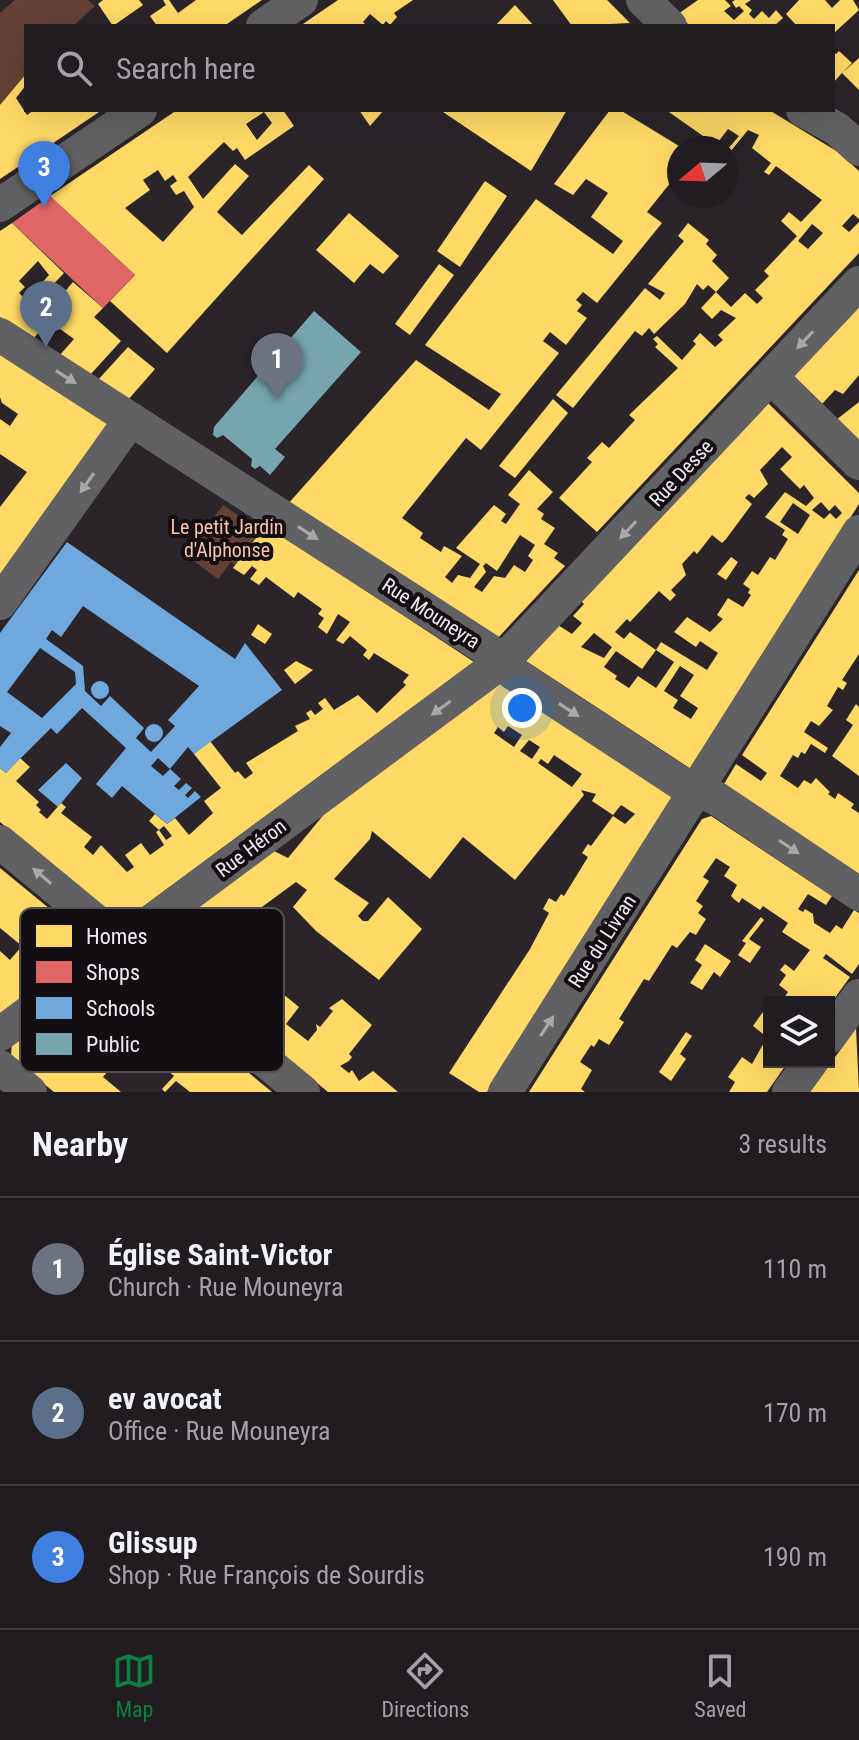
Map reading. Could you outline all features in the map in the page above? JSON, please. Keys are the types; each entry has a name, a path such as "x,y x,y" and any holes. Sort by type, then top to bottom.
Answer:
{"street":[{"path":"266,24 301,0"},
{"path":"0,205 137,112"},
{"path":"807,112 837,129 859,149"},
{"name":"Rue Desse","path":"503,661 859,283"},
{"name":"Rue Mouneyra","path":"0,335 503,661 513,673 682,784 698,789 859,894"},
{"path":"771,377 859,463"},
{"path":"0,603 131,419"},
{"name":"Rue du Livran","path":"505,1092 859,532"},
{"name":"Rue Héron","path":"171,908 503,661"},
{"path":"0,842 80,908"},
{"path":"835,1029 859,996"},
{"name":"Rue Héron","path":"0,1034 20,1019"},
{"path":"0,1067 30,1092"},
{"path":"789,1092 807,1068"},
{"path":"279,1072 303,1092"}],"green space":[{"path":"15,0 88,0 95,6 75,24 24,24 24,76 2,103 50,145 5,176 0,170 0,13"},
{"name":"Le petit Jardin d'Alphonse","path":"223,505 261,531 236,565 231,562 218,579 186,555"}],"building: Homes":[{"path":"103,0 139,0 143,5 112,24 98,4"},
{"path":"163,0 169,0 178,13 196,0 262,0 227,24 156,24 150,16 166,5"},
{"path":"338,0 413,0 394,13 397,17 391,24 386,21 382,24 370,14 363,22 365,24 303,24"},
{"path":"553,0 607,0 630,23 611,24 571,24"},
{"path":"698,0 725,0 731,6 724,11 734,20 744,11 732,2 751,0 745,4 752,10 749,14 754,19 762,11 769,18 776,10 783,18 776,24 688,24 678,14"},
{"path":"799,0 825,0 832,8 840,0 853,0 859,10 835,32 835,24 795,24 786,14"},
{"path":"515,5 532,24 497,24"},
{"path":"839,51 852,63 835,81 835,53"},
{"path":"859,58 859,90 842,73"},
{"path":"24,76 24,88 16,98 27,115 31,112 99,112 0,179 0,105"},
{"path":"174,112 264,112 284,112 294,126 245,160 237,148 233,151 224,142 188,177 203,199 235,164 249,176 217,212 242,235 309,165 324,179 167,353 110,301 135,275 50,196","holes":["264,112 272,123 257,140 246,124","158,170 165,181 173,175 177,181 170,186 176,195 184,191 194,207 163,242 125,208 150,190 143,180"]},
{"path":"360,112 382,112 370,126"},
{"path":"443,112 566,112 531,171"},
{"path":"608,112 623,112 667,139 667,187 647,212 662,223 597,303 583,292 576,300 582,305 577,311 587,318 566,345 550,332 543,341 559,353 481,450 466,438 402,518 423,533 420,538 441,552 444,546 462,556 445,577 452,583 458,575 470,578 480,564 456,548 494,505 506,514 501,521 506,524 520,504 508,495 529,470 553,492 537,509 544,514 541,519 555,528 544,544 558,553 554,558 565,566 495,641 287,505 416,360 489,410 501,394 425,345 536,199 613,254 623,241 591,217 608,193 586,179 573,195 554,184","holes":["520,535 535,545 528,556 533,560 525,572 514,565 505,578 494,576 482,592 474,587 486,572 483,566 486,563 497,571"]},
{"path":"669,112 772,112 838,152 859,171 859,219 853,214 842,226 849,232 859,222 859,253 597,532 559,498 592,462 587,458 602,442 609,448 635,420 629,415 678,368 655,347 658,344 653,339 657,336 682,360 696,344 693,341 700,333 715,347 723,340 718,335 736,318 721,310 712,319 701,308 716,292 731,307 745,293 757,304 763,298 755,290 769,276 764,271 797,236 781,221 789,212 801,222 822,200 776,166 769,175 764,172 771,163 752,148 759,135 748,130 739,141 739,136 728,129 723,136 703,136","holes":["812,224 823,233 808,249 798,241"]},
{"path":"485,181 507,196 460,267 437,251"},
{"path":"349,213 399,256 383,274 370,264 354,283 316,250"},
{"path":"12,223 64,273 47,291 40,285 49,275 38,261 19,281 25,287 19,293 32,306 39,299 50,309 73,282 103,308 94,317 121,341 89,376 59,356 74,339 49,321 33,339 0,317 0,231"},
{"path":"688,223 709,240 706,244 717,255 712,261 729,278 716,292 708,285 703,290 697,284 685,304 654,334 649,328 642,336 635,331 573,408 556,395 645,288 660,300 665,293 648,284 684,241 678,236"},
{"path":"439,264 454,275 410,335 395,324"},
{"path":"859,305 859,375 843,394 835,390 821,405 792,376"},
{"path":"128,347 155,369 127,401 97,381"},
{"path":"0,351 111,423 0,576 0,507 27,472 0,454 0,419 10,426 18,414 2,403 0,397"},
{"path":"553,399 568,413 515,478 499,466"},
{"path":"767,402 859,493 859,504 691,769 526,661 558,625 572,634 582,623 573,616 584,604 581,601","holes":["782,447 792,457 780,469 800,489 804,485 814,498 806,506 785,492 765,517 785,530 782,535 788,539 775,560 770,557 758,575 752,571 743,584 750,589 748,593 751,595 743,607 728,598 717,615 723,619 710,632 687,617 674,632 696,647 700,641 718,653 707,670 661,642 656,650 630,632 624,639 615,632 627,619 630,622 659,591 670,601 676,595 671,590 686,575 682,564 694,551 697,554 712,535 722,543 726,539 752,504 745,498 749,494 754,498 768,484 760,470","821,502 829,511 835,505 842,513 836,519 830,513 824,519 812,510","793,503 810,515 798,534 780,522","594,633 612,647 604,658 581,647","656,650 674,662 656,688 638,676 629,688 604,667 616,651 642,669","680,666 694,675 680,696 698,708 691,719 673,708 678,700 664,691"]},
{"path":"859,402 859,443 836,420"},
{"path":"266,525 474,662 141,908 105,908 0,822 0,768 6,773 20,758 30,767 16,781 39,802 36,805 41,810 39,812 47,819 61,803 66,807 61,813 92,837 84,847 93,855 101,845 127,872 134,867 125,855 141,843 150,855 164,845 156,832 159,830 149,821 155,814 167,824 175,818 189,835 213,813 204,801 221,788 194,754 210,741 235,773 238,771 245,779 253,773 246,763 298,731 295,726 310,719 306,713 311,710 315,715 323,709 318,703 325,698 334,710 358,695 377,713 406,685 403,682 409,675 374,653 369,660 363,655 367,650 350,636 343,644 336,640 350,622 338,614 327,634 318,627 324,618 318,614 322,609 298,592 294,598 266,577 259,585 250,579 257,570 252,566 244,575 233,568","holes":["164,826 172,836 166,840 159,830"]},
{"path":"731,557 738,562 726,580 717,574"},
{"path":"859,570 859,654 842,680 847,683 843,690 838,687 827,706 833,710 819,726 811,721 804,732 828,748 825,753 811,744 805,754 801,752 798,758 793,755 780,776 798,788 804,780 811,784 816,778 835,799 838,793 854,804 851,808 859,813 859,879 721,789 736,764 761,781 767,773 742,755"},
{"path":"258,624 272,634 265,644 251,635"},
{"path":"296,661 313,670 295,684 284,670"},
{"path":"500,678 675,795 487,1092 479,1092 449,1073 530,949 549,913 543,909 549,898 556,902 561,894 564,896 588,857 582,853 588,844 591,846 613,816 625,824 635,814 621,805 613,815 592,801 596,794 581,790 584,795 515,880 463,837 430,879 372,831 370,839 334,879 369,903 358,916 363,921 368,921 388,897 422,929 379,980 316,931 293,907 307,890 296,882 260,908 193,908 272,850 288,858 335,801","holes":["508,726 522,735 514,747 494,733 498,727 504,732","529,740 540,747 532,759 520,751","554,755 582,774 572,787 538,763 541,759 548,764"]},
{"path":"856,704 859,707 859,776 832,756 853,725 846,720"},
{"path":"711,816 832,896 826,905 808,894 798,909 813,914 814,923 830,933 836,925 842,929 854,910 859,913 859,964 852,974 826,954 823,958 850,977 835,998 785,996 788,992 779,985 786,975 780,970 785,964 794,971 810,950 782,932 788,923 763,906 760,910 742,898 739,903 735,900 731,896 737,885 724,876 730,867 716,858 703,877 709,881 696,901 703,906 698,913 706,919 696,935 690,932 677,948 672,945 649,981 644,979 619,1019 624,1022 609,1045 599,1039 594,1047 591,1045 580,1062 592,1070 581,1089 585,1092 529,1092 702,819"},
{"path":"0,868 49,908 20,908 20,944 0,928"},
{"path":"761,917 764,920 749,939 761,947 750,963 738,955 746,943 742,941"},
{"path":"705,944 731,961 720,977 714,972 702,990 690,983 702,965 695,960"},
{"path":"20,948 20,999 0,1014 0,951 10,960"},
{"path":"284,995 299,1007 286,1024 308,1041 317,1030 316,1024 320,1027 333,1011 329,1008 342,999 372,1025 349,1054 352,1057 349,1061 340,1066 349,1073 352,1070 359,1081 373,1071 398,1092 328,1092 284,1056"},
{"path":"763,1012 763,1034 753,1026"},
{"path":"856,1028 859,1092 810,1092 827,1068 835,1068 835,1057"},
{"path":"686,1032 692,1036 680,1054 686,1059 671,1081 659,1072"},
{"path":"20,1034 20,1064 11,1057 12,1040"},
{"path":"763,1044 763,1068 784,1068 767,1092 729,1092 735,1082 728,1077 742,1057 752,1064"},
{"path":"29,1072 107,1072 103,1077 121,1092 54,1092"},
{"path":"170,1072 248,1072 272,1092 190,1092 176,1081 165,1092 162,1089 174,1076"}],"building: Shops":[{"path":"50,196 135,275 103,308 12,223"}],"building: Schools":[{"path":"67,542 235,659 245,643 282,690 194,754 188,747 170,769 181,779 174,786 179,790 186,783 192,788 185,795 188,798 195,791 201,797 167,824 122,786 112,798 96,784 126,748 82,708 57,734 51,728 6,773 0,768 0,747 11,733 0,726 0,633","holes":["83,606 199,686 168,720 175,726 151,752 136,738 144,728 110,696 101,706 85,691 83,666 46,639 52,630 61,637","40,648 75,672 76,684 42,718 7,692","158,758 170,769 163,776 151,766"]},
{"path":"96,681 104,681 109,690 107,697 96,699 91,694 91,686"},
{"path":"150,724 158,724 163,733 161,740 150,742 145,737 145,729"},
{"path":"66,763 82,778 58,807 38,790"}],"building: Public":[{"path":"314,311 361,352 275,449 285,457 270,475 260,466 255,469 251,466 252,459 223,435 217,438 213,435 214,427"}],"place":[{"name":"Glissup","path":"44,207"},
{"name":"ev avocat","path":"46,347"},
{"name":"Église Saint-Victor","path":"277,399"}]}
